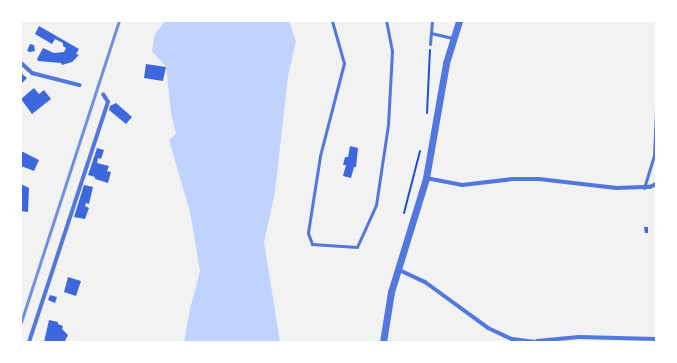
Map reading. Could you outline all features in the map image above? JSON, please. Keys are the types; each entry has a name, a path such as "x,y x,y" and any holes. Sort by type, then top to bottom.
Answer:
{"street":[{"path":"383,342 388,305 396,269 426,178 436,111 446,62 459,21"},
{"path":"21,63 32,73 79,85"},
{"path":"29,342 108,102 103,94"},
{"path":"426,178 462,185 513,179 539,179 616,188 644,188 656,184"},
{"path":"396,269 425,282 488,328 512,338 537,342 579,337 656,339"}],"lane":[{"path":"332,21 344,63 320,156 308,233 312,244 357,247 376,205 388,125 392,50 386,21"},
{"path":"430,44 432,21"},
{"path":"430,33 453,38"},
{"path":"644,188 654,155 656,111"}],"path":[{"path":"426,121 430,44"},
{"path":"403,217 420,150"}],"water":[{"path":"165,21 289,21 296,41 288,76 275,192 264,242 280,342 184,342 190,309 200,271 190,212 169,140 176,134 171,113 166,67 152,51 155,34"}],"building":[{"path":"39,26 79,49 76,54 79,55 72,62 62,65 61,63 38,61 37,59 43,48 54,53 64,52 66,48 63,46 63,43 55,39 52,44 35,34"},
{"path":"30,44 34,45 35,51 27,51"},
{"path":"146,64 166,67 163,81 144,78"},
{"path":"21,73 27,78 21,84"},
{"path":"34,88 39,94 44,90 51,99 32,114 21,99"},
{"path":"116,103 132,117 126,124 109,110 110,106"},
{"path":"350,146 358,148 356,167 354,167 351,178 343,176 346,165 343,165 345,157 348,157"},
{"path":"97,148 104,150 101,159 98,158 97,163 109,166 107,171 111,172 108,183 88,175"},
{"path":"21,151 39,160 34,171 21,166"},
{"path":"21,184 29,188 28,212 21,211"},
{"path":"84,185 93,187 89,204 86,203 85,206 89,208 85,219 74,217"},
{"path":"644,227 648,227 648,233 645,233"},
{"path":"68,277 81,281 76,296 64,292"},
{"path":"50,295 57,297 55,303 48,300"},
{"path":"49,320 58,322 58,324 63,326 62,329 68,335 65,341 44,342"}],"railway":[{"path":"21,322 119,21"}]}
